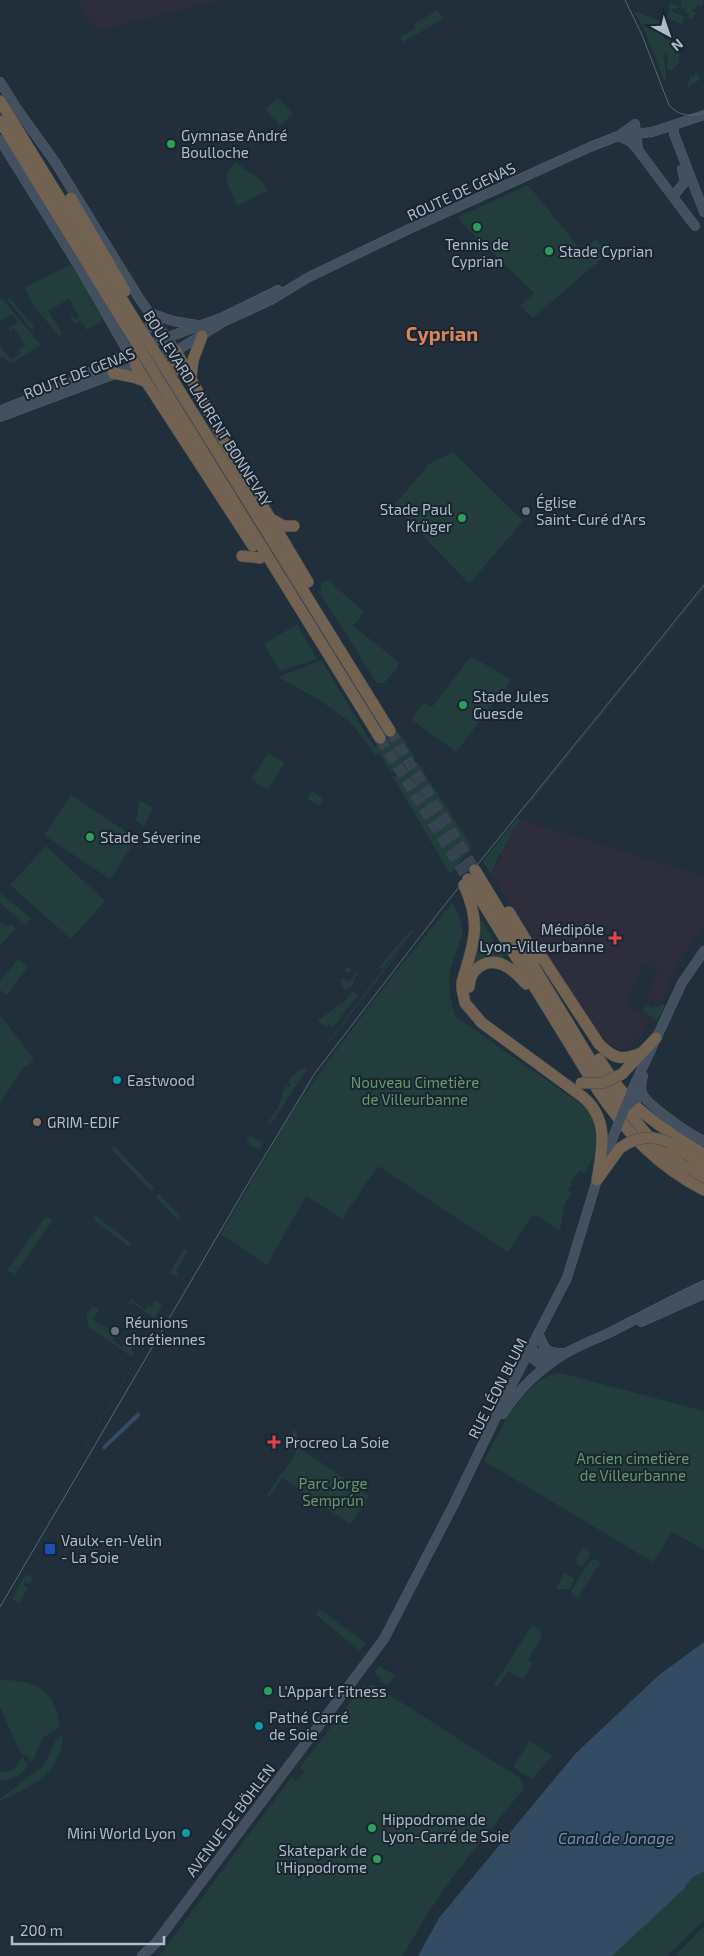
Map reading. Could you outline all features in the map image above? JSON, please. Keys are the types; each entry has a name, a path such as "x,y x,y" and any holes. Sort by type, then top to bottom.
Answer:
{"highway":[{"name":"BOULEVARD LAURENT BONNEVAY","path":"0,101 132,320 163,388 380,738"},
{"name":"BOULEVARD LAURENT BONNEVAY","path":"0,122 132,320 156,345 157,359 174,382 390,731"},
{"path":"71,198 132,320"},
{"path":"191,377 193,360 202,331"},
{"path":"152,342 136,359 136,366 249,540 242,556 260,558 299,614 310,624"},
{"path":"176,351 226,444 273,520 323,609 334,638"},
{"path":"148,385 159,368 172,366 191,377"},
{"path":"113,374 131,376 148,385"},
{"path":"273,520 284,526 294,526 287,533 286,544"},
{"path":"469,878 484,882 495,892 606,1070 625,1095 635,1105 679,1138 704,1154"},
{"path":"469,878 545,1006 599,1092 630,1134 664,1166 704,1190"},
{"path":"469,878 476,925 475,937 462,982 466,1003 482,1023 577,1092 595,1109 600,1118 602,1137 602,1149 596,1180"},
{"path":"484,882 490,896 606,1085 654,1142 684,1166 704,1177"},
{"path":"526,940 535,946 599,1044 610,1055 620,1058 631,1057 641,1053"},
{"path":"545,1006 535,998 517,974 504,965 490,962 482,965 472,975 468,992 474,1006 485,1019 561,1074 581,1083 603,1083 622,1074 656,1038"},
{"path":"606,1070 662,1118 704,1147"},
{"path":"596,1180 620,1148 627,1143 644,1137 653,1137 671,1143 704,1166"},
{"path":"686,1154 704,1162"}],"main road":[{"path":"0,82 71,198"},
{"path":"17,109 55,162 132,320 128,352 136,366"},
{"name":"ROUTE DE GENAS","path":"0,412 63,386 128,352 152,342 167,337 202,331 223,322 271,300 299,282 379,243 550,164 636,128 652,132 704,115"},
{"path":"670,126 686,179 704,212"},
{"path":"636,128 638,150"},
{"path":"618,136 631,142 638,150 695,226"},
{"path":"0,140 98,299 122,335 128,340 138,337 149,328 152,320 132,320"},
{"path":"671,194 686,179"},
{"path":"98,299 132,320 167,337 176,351"},
{"path":"132,320 174,321 202,331"},
{"path":"111,361 118,349 118,342 132,320"},
{"name":"ROUTE DE GENAS","path":"0,417 176,351 202,331"},
{"path":"157,359 166,345 167,337"},
{"name":"RUE LÉON BLUM","path":"364,1667 380,1646 396,1616 567,1278 596,1180 633,1088 682,982 704,951"},
{"name":"RUE LÉON BLUM","path":"644,1098 641,1082 656,1038"},
{"path":"626,1108 635,1099 644,1098 679,1125 704,1141"},
{"path":"484,1444 513,1398 550,1364 566,1353 704,1286"},
{"path":"610,1332 638,1323 704,1294"},
{"path":"539,1335 546,1350 552,1353 566,1353"},
{"path":"529,1352 532,1359 538,1363 550,1364"},
{"name":"AVENUE DE BÖHLEN","path":"142,1956 155,1944 284,1770 364,1667"},
{"name":"AVENUE DE BÖHLEN","path":"150,1956 155,1944"}],"shaded area":[{"path":"77,0 221,0 98,30 93,27"},
{"name":"Médipôle Lyon-Villeurbanne","path":"522,820 704,876 704,928 678,962 661,1004 647,998 658,970 644,964 625,1004 641,1012 640,1015 650,1020 641,1038 638,1037 630,1047 621,1050 601,1041 491,875 513,830"}],"green space":[{"path":"682,0 704,0 702,7 698,5 696,9 692,9 696,13 692,19 688,18 689,14 685,12 686,9 680,7"},
{"path":"670,3 679,6 677,10 673,8 671,11 685,17 682,24 667,18"},
{"path":"438,10 443,19 403,42 400,37 416,28 414,24"},
{"path":"634,11 662,22 663,37 682,45 680,50 676,50 681,53 678,59 680,61 672,71 667,69 668,56 664,54 666,79 664,80 644,29"},
{"path":"696,72 701,79 686,88 691,75 694,76"},
{"path":"278,98 293,114 280,126 265,109"},
{"path":"235,162 263,182 267,191 237,206 226,176"},
{"name":"Stade Cyprian","path":"528,185 581,250 596,239 607,254 533,318 520,306 534,293 458,217"},
{"path":"73,263 103,321 87,330 81,321 75,324 70,317 72,315 75,320 79,316 69,299 48,311 62,333 59,336 34,306 24,288"},
{"path":"10,298 34,327 33,331 7,300"},
{"path":"2,299 41,345 12,363 10,361 8,363 4,357 0,359 0,345 10,359 20,354 18,350 25,346 14,328 10,331 8,328 18,322 11,314 0,322 0,300"},
{"name":"Stade Paul Krüger","path":"453,452 523,521 469,584 394,505 429,464"},
{"path":"329,581 364,612 353,626 399,662 397,664 399,666 384,683 377,683 321,595 321,584"},
{"path":"704,587 704,589 531,802 530,801"},
{"path":"297,624 317,659 280,671 264,644"},
{"name":"Stade Jules Guesde","path":"471,656 511,681 456,752 411,719 424,702 432,707"},
{"path":"321,660 374,747 399,732 415,758 391,773 378,752 376,756 350,722 318,699 280,678"},
{"path":"268,753 285,763 268,790 251,779"},
{"path":"417,762 472,847 450,874 393,777"},
{"path":"312,791 323,799 319,806 307,799"},
{"name":"Stade Séverine","path":"71,795 137,839 110,879 44,835"},
{"path":"141,801 153,808 144,826 136,821 139,802"},
{"path":"517,818 521,821 513,830 501,854 499,854 491,875 483,861"},
{"path":"46,846 105,901 71,939 10,885"},
{"path":"0,893 31,918 25,925 0,903"},
{"name":"Nouveau Cimetière de Villeurbanne","path":"452,903 462,926 462,935 454,958 449,984 455,1016 589,1110 595,1119 597,1151 584,1173 580,1171 571,1180 572,1184 568,1190 572,1192 564,1205 560,1231 538,1216 531,1217 508,1252 378,1166 342,1219 306,1196 267,1265 221,1234 306,1088 316,1074 297,1106 320,1072 390,979"},
{"path":"478,915 508,963 472,968"},
{"path":"0,922 7,927 11,924 16,928 0,946"},
{"path":"411,930 413,931 382,969 379,967"},
{"path":"415,931 323,1050 290,1097 322,1050 377,977"},
{"path":"18,959 28,967 7,995 0,990 0,981"},
{"path":"347,967 351,969 349,973 345,972 342,978 350,982 356,973 353,970 358,972 351,987 345,991 340,980"},
{"path":"353,990 358,995 333,1027 329,1024 326,1027 317,1021 345,1001"},
{"path":"661,1004 665,1005 657,1021 643,1011 646,1006 654,1008 655,1006 659,1007"},
{"path":"0,1015 34,1059 27,1067 25,1066 0,1103"},
{"path":"308,1067 271,1124 268,1123 279,1108 278,1106 286,1085 288,1088 291,1084 288,1083 294,1075"},
{"path":"250,1135 263,1143 259,1150 246,1142"},
{"path":"114,1146 154,1188 151,1191 111,1149"},
{"path":"159,1194 180,1216 178,1220 156,1197"},
{"path":"46,1216 53,1220 15,1274 7,1270"},
{"path":"96,1216 131,1243 128,1246 93,1219"},
{"path":"184,1248 188,1252 176,1271 178,1277 170,1273"},
{"path":"132,1299 145,1310 148,1305 151,1307 156,1299 162,1306 154,1319 132,1302 130,1305 128,1304"},
{"path":"93,1306 99,1310 93,1319 110,1331 109,1333 115,1337 113,1340 122,1347 133,1332 130,1329 139,1335 131,1350 134,1353 132,1357 89,1327 86,1315"},
{"path":"136,1359 137,1359 83,1449"},
{"name":"Ancien cimetière de Villeurbanne","path":"560,1373 704,1411 704,1550 672,1532 653,1562 484,1461 514,1407 536,1384 548,1376"},
{"name":"Parc Jorge Semprún","path":"296,1430 300,1448 369,1496 350,1524 282,1478 270,1497 267,1495 296,1453 292,1432"},
{"path":"584,1547 589,1551 590,1556 582,1567 574,1562"},
{"path":"595,1559 601,1562 577,1599 572,1595 571,1591 591,1560"},
{"path":"564,1573 575,1579 569,1589 556,1589"},
{"path":"26,1574 33,1578 30,1584 25,1582 24,1585 28,1588 20,1603 12,1599"},
{"path":"319,1609 366,1643 360,1651 315,1614"},
{"path":"532,1625 540,1630 542,1637 528,1660 533,1664 523,1680 508,1671 497,1687 494,1685"},
{"path":"378,1666 395,1675 388,1686 380,1681 381,1678 374,1673"},
{"path":"0,1680 23,1682 41,1689 48,1695 57,1713 60,1726 43,1738 32,1762 26,1755 22,1756 0,1707"},
{"name":"Hippodrome de Lyon-Carré de Soie","path":"374,1685 520,1778 524,1788 454,1875 424,1919 403,1956 159,1956 292,1776 295,1781 305,1773 300,1767 362,1687"},
{"path":"63,1734 57,1760 43,1777 34,1784 0,1801 0,1799 44,1765 56,1740"},
{"path":"530,1741 552,1756 532,1779 513,1767"},
{"path":"22,1757 29,1765 26,1769 12,1779 0,1781 0,1772 14,1769"},
{"path":"704,1872 704,1920 667,1956 612,1956 684,1889 692,1878"},
{"path":"704,1926 704,1956 675,1956"}],"water":[{"path":"138,1412 141,1415 104,1450 102,1447"},
{"name":"Canal de Jonage","path":"704,1642 704,1872 692,1878 684,1889 612,1956 418,1956 439,1918 576,1753 659,1675"}],"tunnel":[{"path":"390,731 475,870"},
{"path":"380,738 468,879"}],"tram line":[{"path":"625,0 642,35 669,105 685,115 704,113"},
{"path":"0,1607 315,1073 443,907 704,585"}],"place":[{"name":"Gymnase André Boulloche","path":"171,144"},
{"name":"Tennis de Cyprian","path":"477,227"},
{"name":"Stade Cyprian","path":"549,251"},
{"name":"Église Saint-Curé d'Ars","path":"526,511"},
{"name":"Stade Paul Krüger","path":"462,518"},
{"name":"Stade Jules Guesde","path":"463,705"},
{"name":"Stade Séverine","path":"90,837"},
{"name":"Médipôle Lyon-Villeurbanne","path":"615,938"},
{"name":"Eastwood","path":"117,1080"},
{"name":"GRIM-EDIF","path":"37,1122"},
{"name":"Réunions chrétiennes","path":"115,1331"},
{"name":"Procreo La Soie","path":"274,1442"},
{"name":"Vaulx-en-Velin - La Soie","path":"50,1549"},
{"name":"L'Appart Fitness","path":"268,1691"},
{"name":"Pathé Carré de Soie","path":"259,1726"},
{"name":"Hippodrome de Lyon-Carré de Soie","path":"372,1828"},
{"name":"Mini World Lyon","path":"186,1833"},
{"name":"Skatepark de l'Hippodrome","path":"377,1859"}],"district":[{"name":"Cyprian","path":"442,333"}]}
